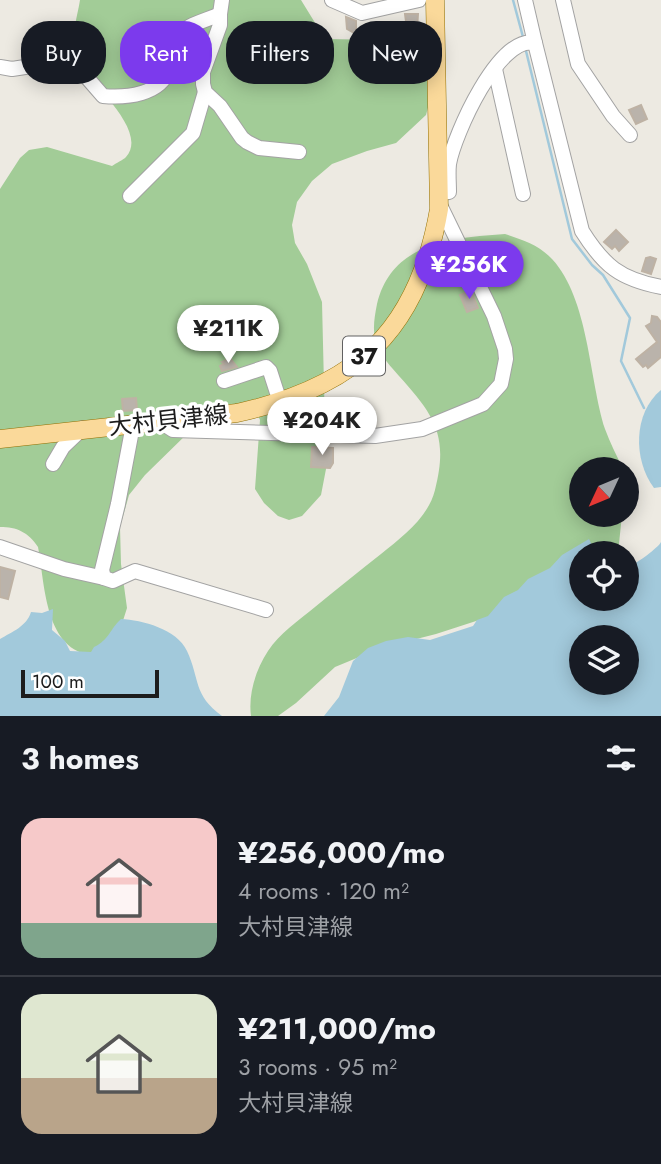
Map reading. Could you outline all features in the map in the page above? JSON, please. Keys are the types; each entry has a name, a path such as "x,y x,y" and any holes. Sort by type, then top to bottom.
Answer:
{"main road":[{"name":"大村貝津線","path":"0,439 237,413 280,402 331,381 384,337 415,292 425,268 433,243 440,198 435,0"}],"street":[{"path":"332,0 362,13 419,0"},
{"path":"525,0 582,231 608,266 623,276 661,288"},
{"path":"563,0 579,64 613,116 630,135"},
{"path":"0,67 12,69 70,62 76,65 103,96 120,97 155,88 162,84 168,72 177,37 221,7"},
{"path":"221,7 219,25 203,72 202,84 205,92 220,106 247,142 259,148 299,152"},
{"path":"159,421 173,430 375,436 422,429 483,404 501,384 506,359 505,349 494,316 440,198 449,192 449,164 468,110 495,69 516,46 527,41 535,43"},
{"path":"495,69 523,194"},
{"path":"130,196 193,133 205,92"},
{"path":"224,381 266,367 270,371 280,402"},
{"path":"104,578 102,570 133,425"},
{"path":"53,464 64,447 83,428"},
{"path":"0,547 64,569 113,581 135,570 266,610"}],"green space":[{"path":"80,0 301,0 314,21 226,21 226,84 334,84 334,39 348,39 348,84 432,84 433,89 426,115 396,143 332,164 312,181 297,202 292,225 295,243 307,264 322,302 326,469 321,495 302,516 289,520 278,516 264,503 255,489 260,420 256,411 191,430 145,475 129,495 120,527 121,564 127,608 120,630 89,655 74,649 63,639 55,626 45,595 38,547 22,531 0,527 0,189 20,158 29,150 47,147 112,166 126,157 131,146 130,133 124,120 96,84 106,84 106,21 76,21"},
{"path":"505,234 542,250 552,259 574,295 605,429 617,457 569,457 569,527 621,527 619,541 569,541 569,591 436,634 381,648 335,667 278,716 251,716 254,682 260,666 283,633 405,534 432,500 440,454 435,427 421,403 379,350 375,341 375,315 385,283 396,267 427,247 465,238"}],"water":[{"path":"661,390 661,487 654,488 642,464 639,437 645,411"},
{"path":"661,542 661,716 324,716 339,697 353,661 368,648 408,637 430,640 473,626 477,620 488,616 504,597 518,590 528,579 550,568 569,551 569,611 639,611 639,561"},
{"path":"53,609 52,630 65,641 70,651 91,652 121,619 139,621 167,631 182,643 202,694 222,716 0,716 0,639 23,625 31,612 42,613"}],"building":[{"path":"405,14 418,14 418,21 406,21"},
{"path":"641,105 647,119 636,124 629,110"},
{"path":"616,230 628,242 619,251 615,246 612,249 604,242"},
{"path":"646,258 656,259 651,274 642,271"},
{"path":"471,290 478,308 467,312 460,295"},
{"path":"652,316 661,322 661,357 648,368 646,365 643,367 636,359 657,342 646,326 651,323"},
{"path":"230,358 237,367 222,371 222,362"},
{"path":"136,398 137,410 123,411 122,399"},
{"path":"312,447 333,448 333,463 330,468 311,467"},
{"path":"0,567 15,571 8,599 0,597"}],"waterway":[{"path":"513,0 523,37"},
{"path":"526,51 572,239 603,275 630,318 621,361 644,408"}]}
